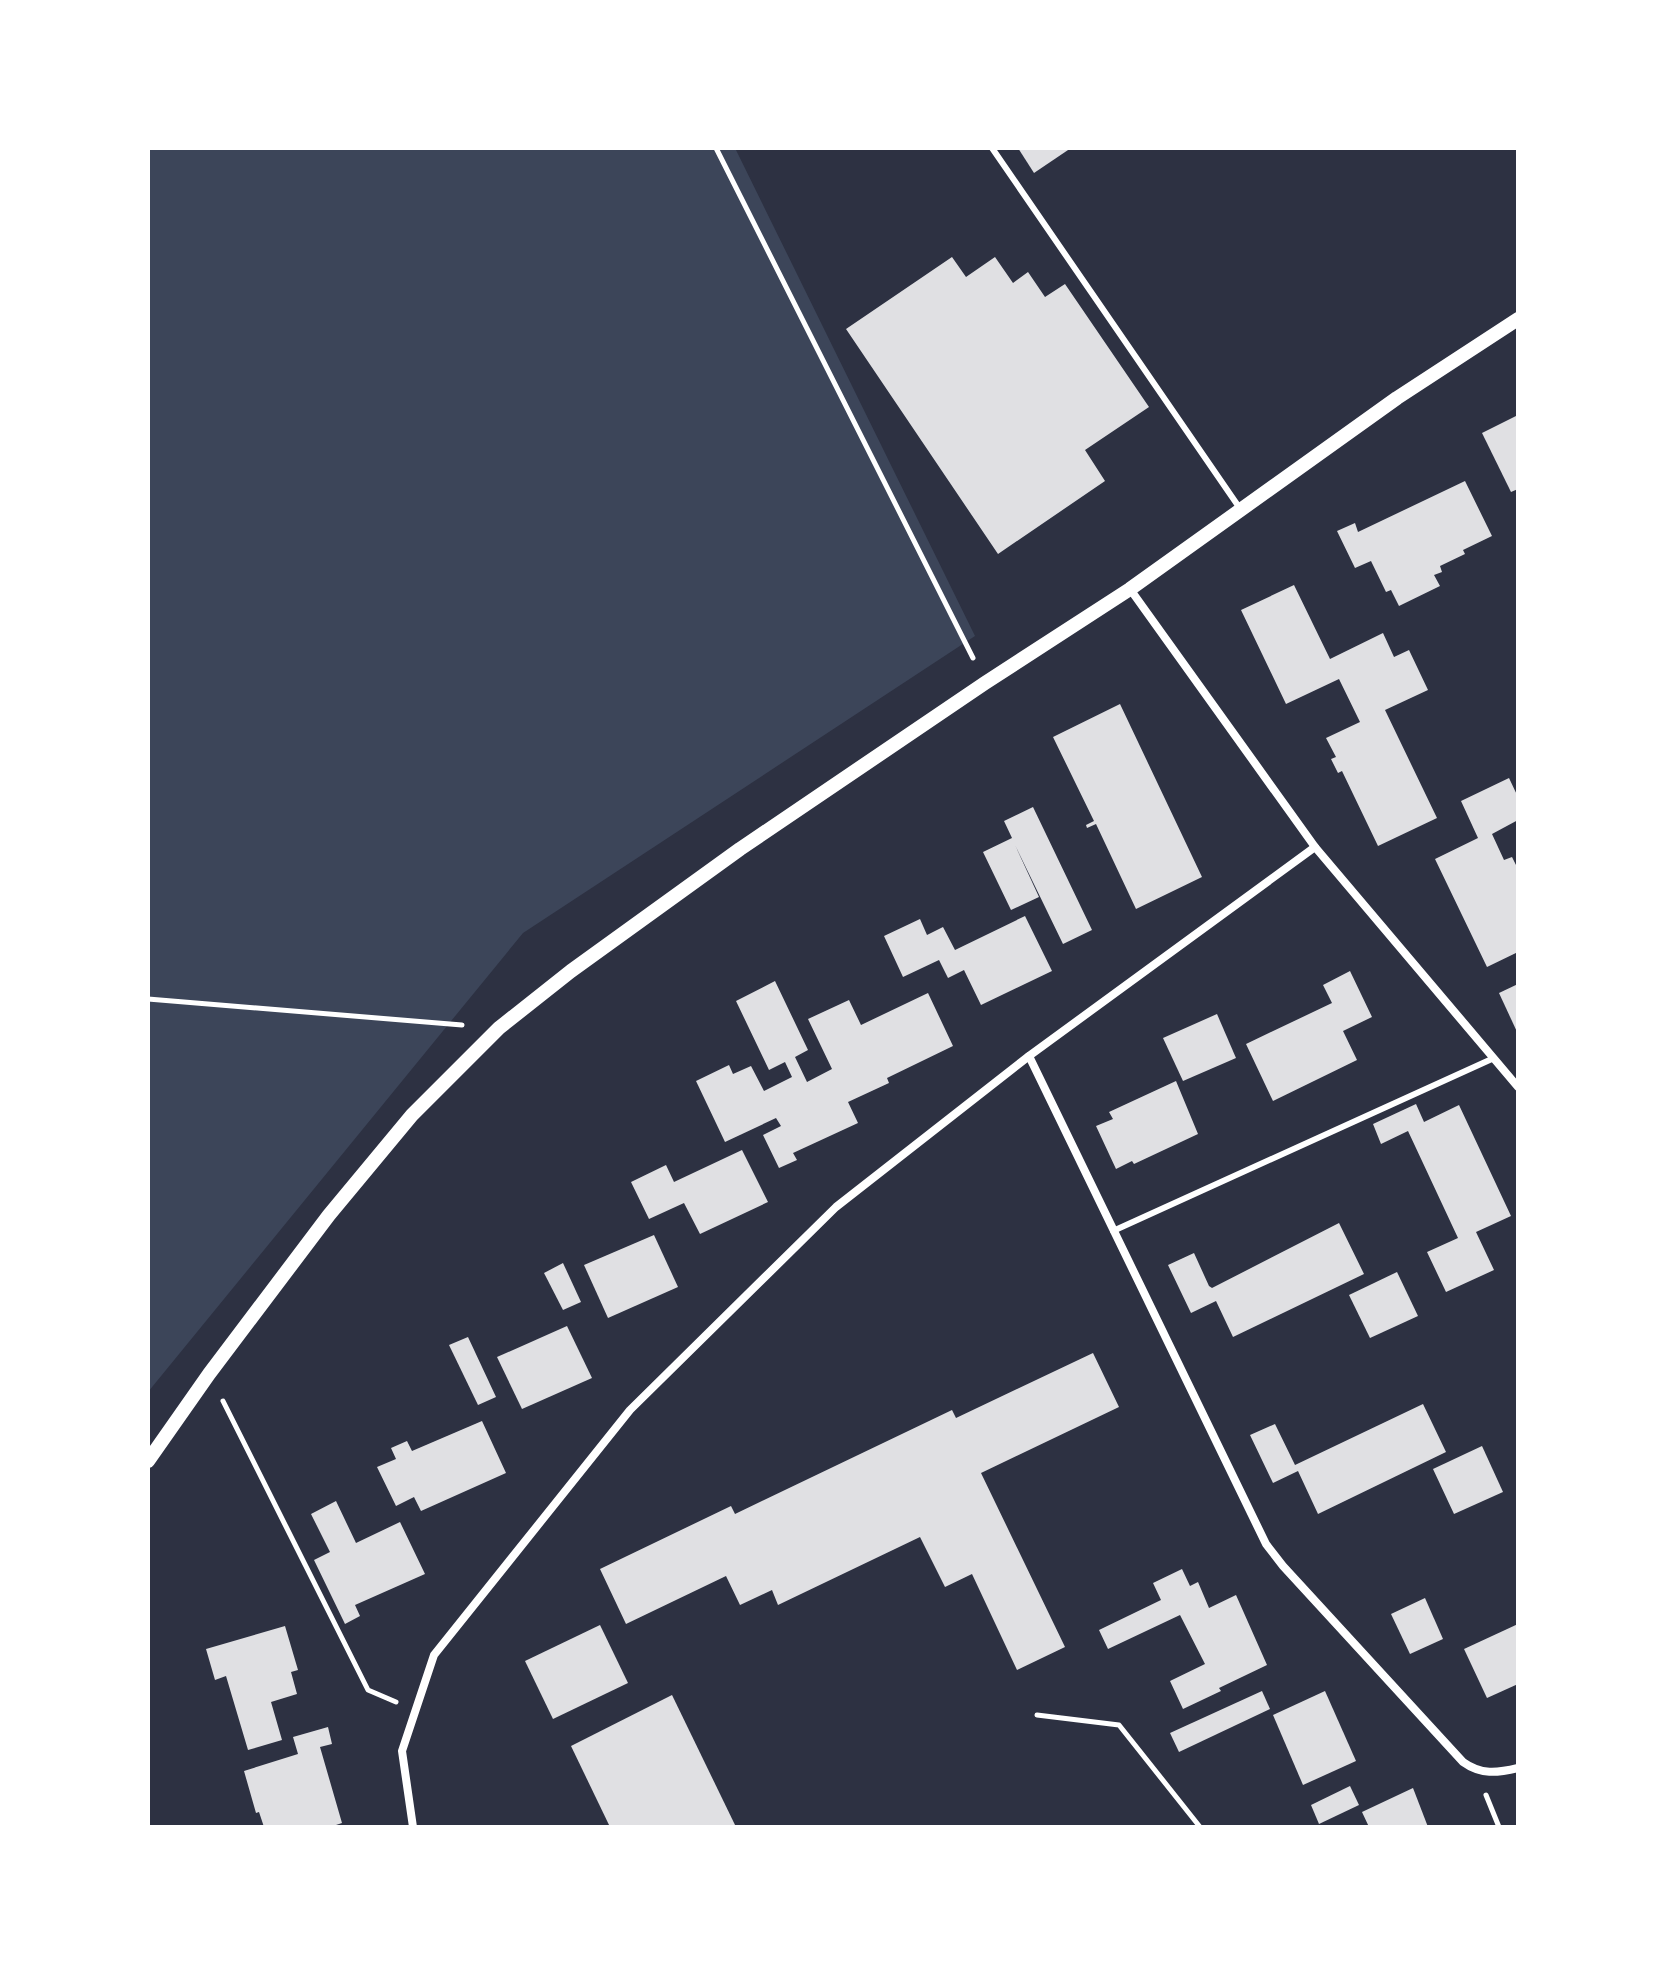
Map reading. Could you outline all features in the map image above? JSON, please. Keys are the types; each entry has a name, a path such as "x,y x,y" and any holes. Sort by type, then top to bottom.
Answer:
{"street":[{"path":"148,1461 209,1374 338,1204 412,1115 499,1028 571,971 740,849 1130,589 1397,398 1518,319"},
{"path":"1130,589 1315,847 1518,1087"},
{"path":"413,1827 402,1751 434,1655 630,1410 836,1207 1029,1056 1315,847"},
{"path":"1029,1056 1266,1544 1463,1762 1476,1771 1499,1773 1518,1768"}],"lane":[{"path":"992,148 1241,510"},
{"path":"1113,1231 1494,1058"}],"path":[{"path":"716,148 985,683"},
{"path":"148,999 499,1028"},
{"path":"209,1374 368,1690 415,1710"},
{"path":"1037,1715 1119,1725 1200,1827"}],"shaded area":[{"path":"148,148 735,148 975,636 523,933 148,1392"}],"building":[{"path":"1018,148 1071,148 1034,173"},
{"path":"952,257 966,277 995,257 1013,283 1028,272 1045,297 1065,284 1149,407 1085,450 1105,481 998,554 846,329"},
{"path":"1518,415 1518,489 1511,492 1482,433"},
{"path":"1465,481 1492,536 1440,566 1442,572 1434,575 1440,586 1399,606 1391,590 1386,592 1371,561 1355,568 1337,531 1355,523 1358,532"},
{"path":"1294,585 1330,659 1383,633 1394,657 1409,650 1428,690 1385,710 1437,818 1378,846 1342,771 1338,773 1331,759 1336,757 1326,738 1360,722 1339,679 1286,704 1241,610"},
{"path":"1120,704 1202,877 1136,909 1096,824 1087,828 1086,825 1094,821 1053,737"},
{"path":"1509,778 1518,797 1518,820 1492,834 1504,860 1512,857 1518,869 1518,952 1487,967 1435,859 1478,838 1461,801"},
{"path":"1033,807 1092,930 1063,944 1015,845 1039,897 1011,910 983,852 1012,838 1004,821"},
{"path":"1025,916 1052,971 981,1005 964,970 948,978 939,960 903,977 884,936 920,919 927,935 943,927 955,950"},
{"path":"1350,971 1372,1017 1343,1031 1357,1060 1273,1101 1246,1044 1332,1003 1323,985"},
{"path":"775,981 808,1050 795,1057 807,1082 832,1069 808,1019 849,1000 861,1025 928,993 953,1046 887,1078 889,1083 848,1102 858,1123 793,1153 797,1160 779,1168 763,1135 781,1126 776,1118 725,1142 696,1081 729,1065 733,1074 751,1066 764,1091 792,1077 785,1062 769,1070 736,1001"},
{"path":"1518,984 1518,1034 1499,993"},
{"path":"1217,1014 1236,1058 1183,1081 1163,1038"},
{"path":"1176,1081 1198,1134 1134,1164 1132,1161 1116,1169 1096,1126 1113,1119 1109,1112"},
{"path":"1416,1104 1424,1122 1459,1105 1511,1216 1476,1232 1494,1270 1446,1292 1427,1252 1458,1238 1408,1131 1381,1144 1373,1124"},
{"path":"742,1150 768,1202 700,1234 684,1203 649,1219 631,1182 666,1165 674,1182"},
{"path":"1339,1223 1364,1274 1233,1337 1216,1301 1191,1313 1168,1265 1194,1253 1212,1288"},
{"path":"654,1235 678,1287 608,1318 584,1265"},
{"path":"563,1263 581,1302 563,1310 544,1273"},
{"path":"1397,1272 1418,1316 1370,1338 1349,1295"},
{"path":"567,1326 592,1378 522,1409 497,1357"},
{"path":"468,1337 496,1397 478,1405 449,1345"},
{"path":"1093,1353 1119,1407 981,1473 1065,1647 1017,1670 972,1574 945,1587 920,1537 778,1605 772,1590 740,1605 726,1576 626,1624 600,1569 731,1506 735,1514 952,1410 956,1418"},
{"path":"1423,1404 1446,1452 1318,1514 1298,1471 1273,1483 1250,1435 1275,1424 1295,1465"},
{"path":"482,1421 506,1473 421,1511 414,1497 396,1506 377,1467 396,1459 391,1448 407,1441 412,1451"},
{"path":"1482,1446 1503,1492 1454,1514 1433,1469"},
{"path":"336,1501 356,1543 400,1522 425,1574 355,1605 360,1616 345,1624 314,1560 330,1552 311,1514"},
{"path":"1182,1569 1190,1586 1198,1582 1209,1608 1236,1595 1267,1665 1183,1709 1170,1681 1205,1664 1180,1615 1108,1649 1099,1630 1161,1600 1153,1583"},
{"path":"1425,1598 1443,1639 1410,1654 1391,1614"},
{"path":"1518,1624 1518,1684 1487,1698 1464,1649"},
{"path":"600,1625 628,1683 553,1719 525,1661"},
{"path":"285,1626 298,1670 291,1672 297,1694 271,1702 282,1740 248,1750 226,1676 215,1680 206,1649"},
{"path":"1262,1691 1270,1709 1179,1752 1170,1733"},
{"path":"1325,1691 1356,1761 1303,1785 1273,1715"},
{"path":"672,1695 736,1827 610,1827 571,1746"},
{"path":"328,1727 332,1744 320,1747 342,1823 330,1827 264,1827 259,1812 256,1813 244,1771 298,1754 293,1737"},
{"path":"1350,1786 1359,1805 1319,1824 1311,1805"},
{"path":"1413,1788 1428,1827 1369,1827 1362,1812"}]}
